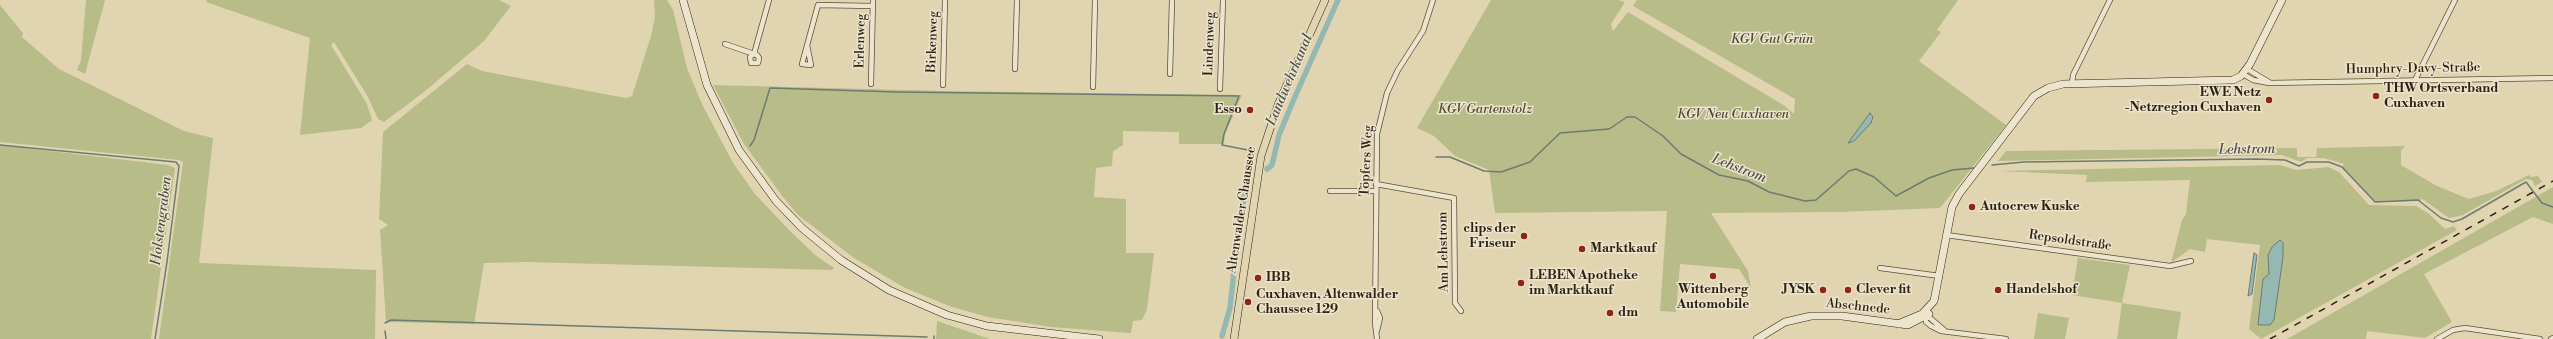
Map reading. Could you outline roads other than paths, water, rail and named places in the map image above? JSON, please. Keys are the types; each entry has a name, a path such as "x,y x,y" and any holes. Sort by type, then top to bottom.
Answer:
{"main road":[{"name":"Altenwalder Chaussee","path":"1234,339 1261,156 1278,105 1325,0"}],"street":[{"path":"683,0 707,85 739,150 776,201 802,228 841,260 889,290 946,315 987,326 1099,339"},
{"path":"725,44 754,54 768,0"},
{"name":"Erlenweg","path":"871,84 873,0"},
{"name":"Birkenweg","path":"943,85 945,0"},
{"path":"1015,69 1017,0"},
{"path":"1093,87 1095,0"},
{"path":"1170,74 1172,0"},
{"name":"Lindenweg","path":"1220,89 1223,0"},
{"name":"Töpfers Weg","path":"1377,339 1380,318 1377,311 1377,134 1387,93 1398,70 1423,31 1433,0"},
{"path":"2072,84 2073,75 2110,0"},
{"path":"2006,339 1946,331 1924,315 1934,308 1950,213 1959,194 2015,121 2041,94 2072,84 2222,82 2233,80 2245,71 2282,0"},
{"path":"2414,80 2455,0"},
{"path":"807,45 817,5 873,6"},
{"name":"Humphry-Davy-Straße","path":"2245,71 2272,83 2553,78"},
{"name":"Am Lehstrom","path":"1376,184 1454,198 1455,303 1460,311"},
{"path":"1330,191 1376,191"},
{"name":"Repsoldstraße","path":"1946,235 2170,266 2191,261"},
{"path":"1880,268 1940,276"},
{"name":"Abschnede","path":"1757,339 1770,330 1794,319 1820,315 1898,324 1924,315"},
{"path":"2437,339 2453,330 2465,328 2540,339"},
{"name":"Abschnede","path":"1762,339 1770,330"}],"water":[{"path":"1870,113 1873,117 1871,123 1854,141 1848,143"},
{"path":"2280,240 2283,243 2283,257 2274,320 2270,325 2258,325 2263,279 2269,274 2268,255 2272,247"},
{"path":"2254,253 2257,255 2252,294 2248,296"}],"waterway":[{"name":"Landwehrkanal","path":"1267,169 1272,165 1279,135 1338,0"},
{"path":"750,146 754,140 770,88 897,92 1239,96 1224,134 1222,145 1253,151 1248,174"},
{"name":"Lehstrom","path":"1436,157 1450,157 1484,171 1501,172 1530,162 1560,133 1609,129 1627,117 1635,117 1663,136 1681,154 1719,175 1748,181 1769,192 1805,201 1816,200 1849,171 1856,169 1874,177 1896,196 1929,178 1952,170 1974,168"},
{"name":"Holstengraben","path":"0,145 176,162 179,166 167,262 155,339"},
{"name":"Lehstrom","path":"1992,165 2024,162 2256,159 2285,160 2299,166 2307,162 2329,162 2342,167 2375,202 2418,200 2441,218 2453,222 2462,219 2526,182 2542,203 2553,207"},
{"name":"Landwehrkanal","path":"1222,336 1230,308 1238,234 1248,174"},
{"path":"385,323 391,320 927,337"},
{"path":"385,331 386,339"}],"railway":[{"path":"2270,339 2553,181"}],"place":[{"name":"THW Ortsverband Cuxhaven","path":"2376,96"},
{"name":"EWE Netz -Netzregion Cuxhaven","path":"2269,100"},
{"name":"Esso","path":"1250,110"},
{"name":"Autocrew Kuske","path":"1972,207"},
{"name":"clips der Friseur","path":"1524,236"},
{"name":"Marktkauf","path":"1582,249"},
{"name":"Wittenberg Automobile","path":"1713,276"},
{"name":"IBB","path":"1258,278"},
{"name":"LEBEN Apotheke im Marktkauf","path":"1521,283"},
{"name":"JYSK","path":"1823,290"},
{"name":"Clever fit","path":"1848,290"},
{"name":"Handelshof","path":"1998,290"},
{"name":"Cuxhaven, Altenwalder Chaussee 129","path":"1248,302"},
{"name":"dm","path":"1610,313"}],"park label":[{"name":"KGV Gut Grün","path":"1772,40"},
{"name":"KGV Gartenstolz","path":"1485,110"},
{"name":"KGV Neu Cuxhaven","path":"1733,115"}]}
